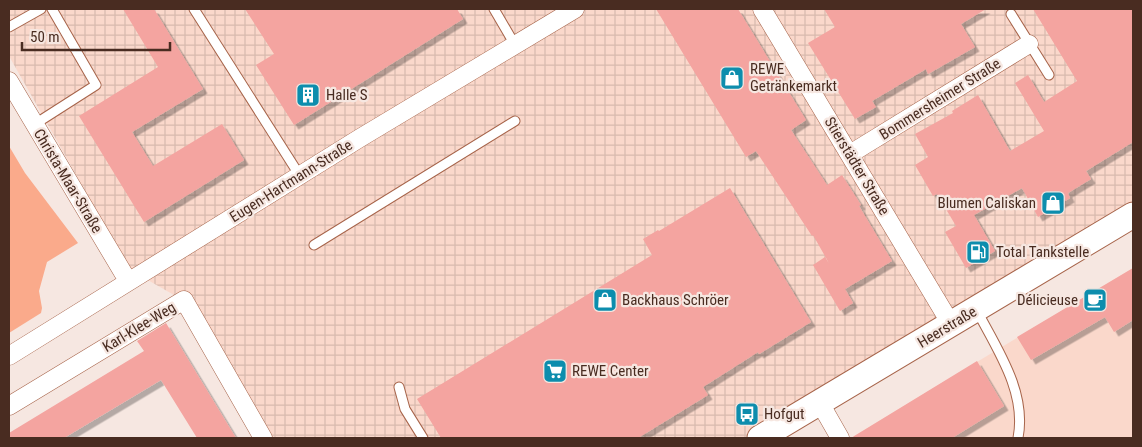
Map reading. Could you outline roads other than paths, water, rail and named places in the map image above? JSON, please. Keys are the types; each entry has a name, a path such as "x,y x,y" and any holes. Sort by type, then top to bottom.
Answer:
{"main road":[{"name":"Heerstraße","path":"760,438 1132,218"}],"street":[{"name":"Eugen-Hartmann-Straße","path":"9,356 575,9"},
{"name":"Stierstädter Straße","path":"762,9 951,324"},
{"name":"Bommersheimer Straße","path":"850,154 1029,44"},
{"name":"Christa-Maar-Straße","path":"9,80 128,282"},
{"name":"Karl-Klee-Weg","path":"9,406 184,300 263,438"},
{"path":"820,403 840,438"}],"lane":[{"path":"9,27 41,9"},
{"path":"34,124 96,85 52,9"},
{"path":"194,9 300,176"},
{"path":"494,9 515,45"},
{"path":"1011,14 1049,75"},
{"path":"314,245 516,121"},
{"path":"976,309 1010,373 1018,400 1021,424 1018,438"},
{"path":"399,387 405,409 423,438"}],"place":[{"name":"REWE Getränkemarkt","path":"732,78"},
{"name":"Halle S","path":"308,95"},
{"name":"Blumen Caliskan","path":"1053,203"},
{"name":"Total Tankstelle","path":"978,252"},
{"name":"Backhaus Schröer","path":"605,300"},
{"name":"Délicieuse","path":"1095,300"},
{"name":"REWE Center","path":"555,371"},
{"name":"Hofgut","path":"747,414"}]}
